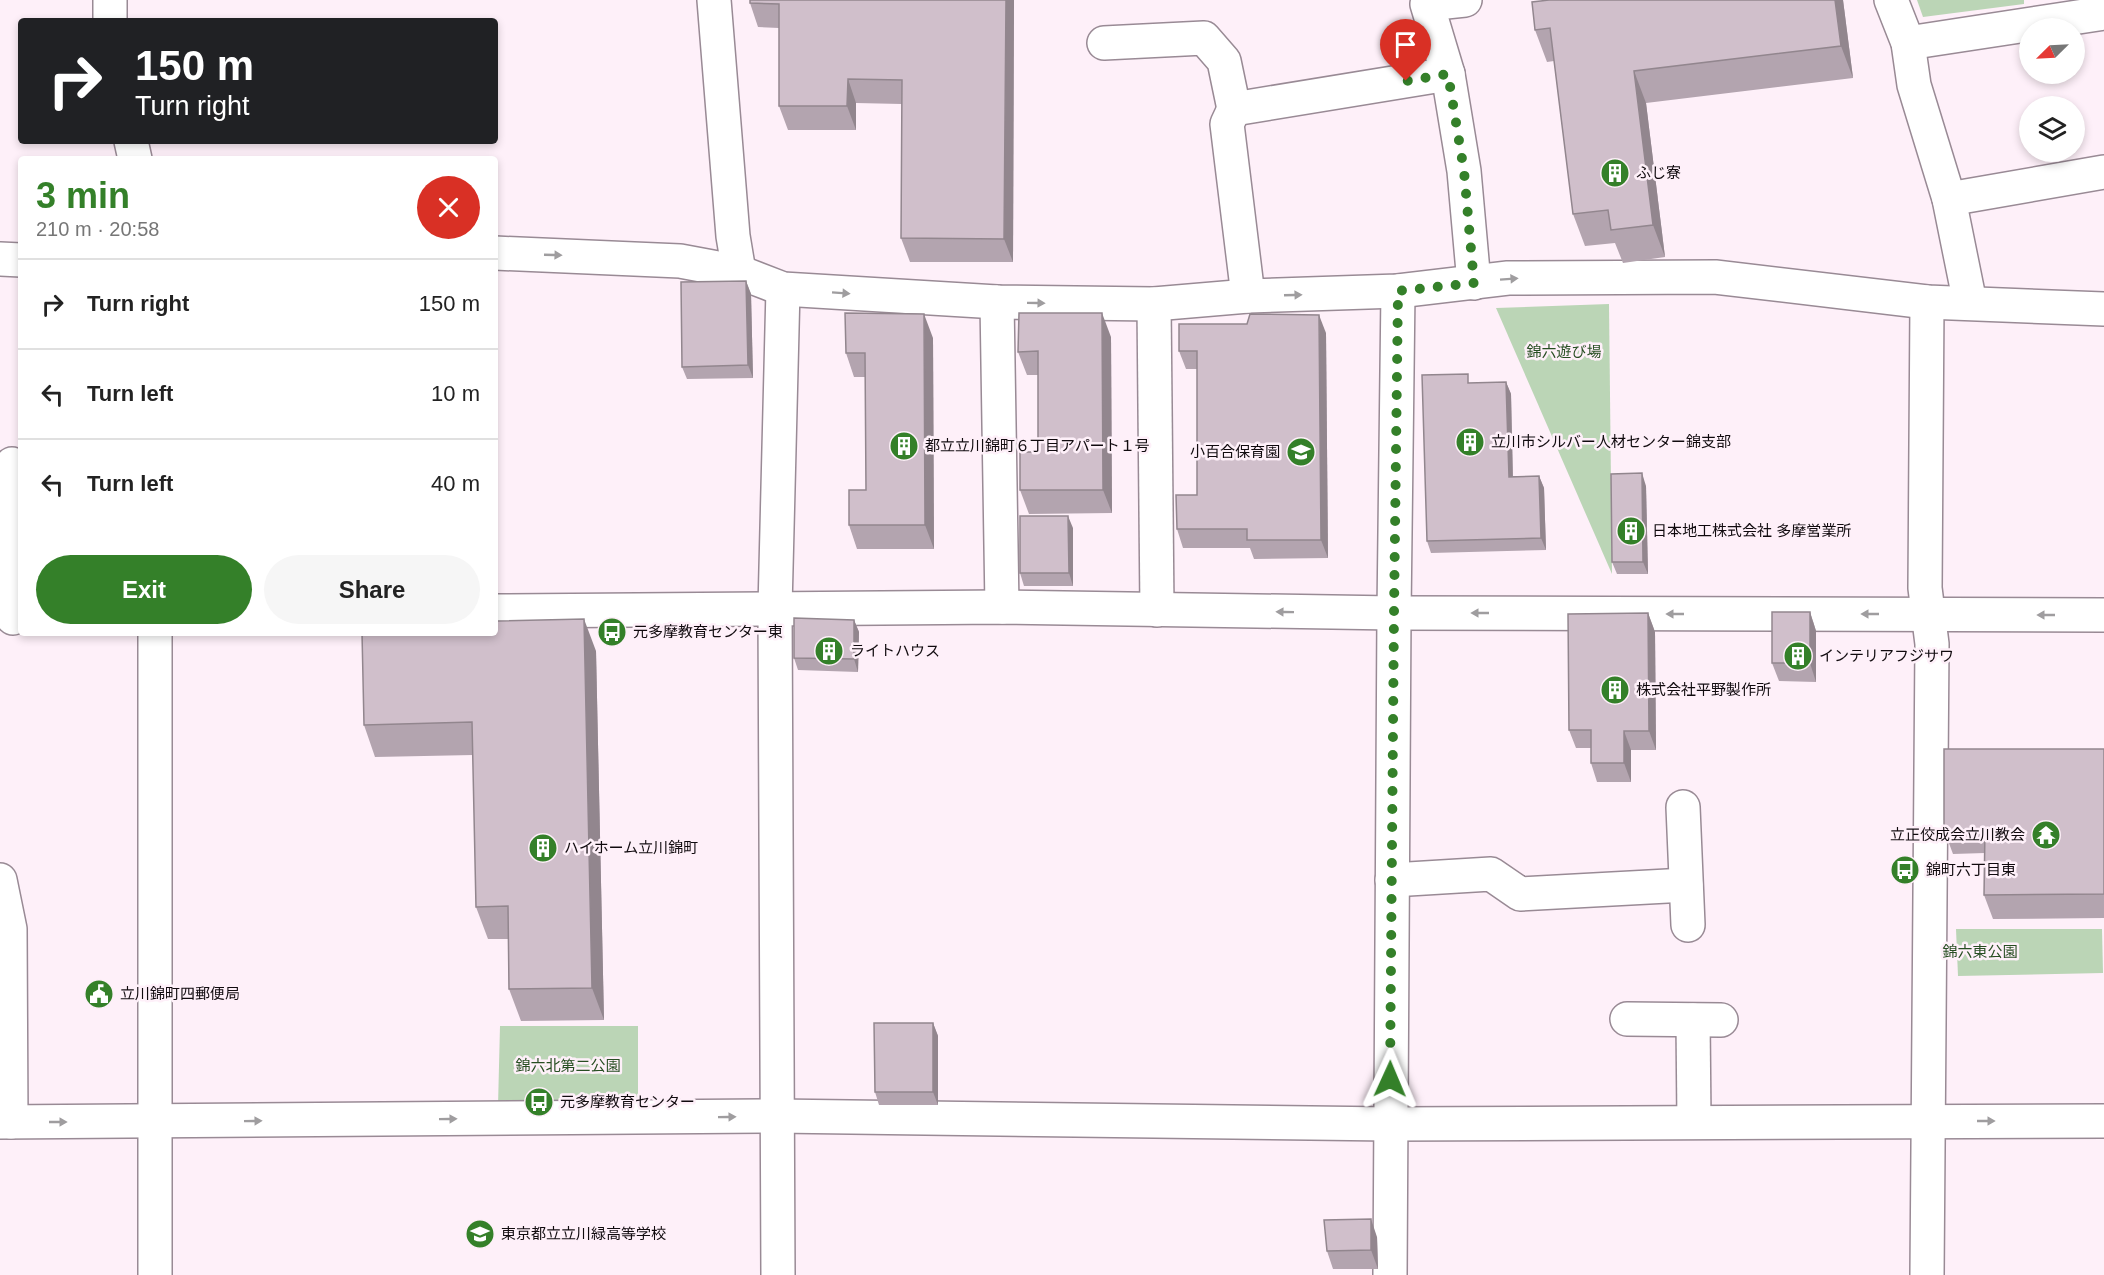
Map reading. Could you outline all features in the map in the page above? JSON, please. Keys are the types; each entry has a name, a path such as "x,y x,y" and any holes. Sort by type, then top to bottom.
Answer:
{"street":[{"path":"110,0 110,18"},
{"path":"714,0 733,236 739,272"},
{"path":"1465,0 1427,2 1448,74 1464,171 1474,283"},
{"path":"1891,0 1908,43 1914,85 1949,199 1970,303"},
{"path":"1908,43 2104,13"},
{"path":"1104,43 1204,38 1224,61 1234,109 1227,124 1248,296"},
{"path":"1234,109 1448,74"},
{"path":"1949,199 2104,171"},
{"path":"498,253 680,261 739,272 783,289 997,302 1154,304 1248,296 1398,291 1508,278 1716,277 1927,302 2104,309"},
{"path":"0,259 18,260"},
{"path":"778,1275 775,608 783,289"},
{"path":"1390,1275 1398,291"},
{"path":"997,302 1002,607"},
{"path":"1927,302 1925,588 1932,644 1927,1275"},
{"path":"1154,304 1157,610"},
{"path":"12,464 12,618"},
{"path":"498,610 1002,607 1394,613 2104,615"},
{"path":"155,636 155,1275"},
{"path":"1683,807 1688,925"},
{"path":"1392,880 1491,874 1520,894 1686,885"},
{"path":"0,880 10,929 6,1122 776,1116 1390,1124 2104,1120"},
{"path":"1627,1019 1707,1020 1694,1122"}],"green space":[{"path":"1917,0 2024,0 2024,4 1923,17"},
{"name":"錦六遊び場","path":"1609,304 1612,574 1496,308"},
{"name":"錦六東公園","path":"1956,929 2102,929 2103,973 1958,976"},
{"name":"錦六北第二公園","path":"500,1026 638,1026 638,1107 498,1106"}],"building":[{"path":"750,0 1006,0 1004,239 901,238 902,80 848,79 847,106 779,106 779,4 750,3"},
{"name":"ふじ寮","path":"1549,0 1835,0 1841,46 1634,71 1653,225 1611,230 1608,210 1573,214 1550,28 1535,30 1532,2"},
{"path":"746,281 748,365 682,367 681,282"},
{"name":"都立立川錦町６丁目アパート１号","path":"845,313 924,314 925,525 849,525 849,490 866,490 865,353 846,353"},
{"path":"1019,313 1102,313 1103,490 1020,490 1020,452 1038,452 1038,351 1018,352"},
{"path":"1250,314 1319,315 1321,540 1247,540 1247,529 1177,529 1176,495 1197,495 1197,351 1179,351 1179,324 1247,324"},
{"name":"立川市シルバー人材センター錦支部","path":"1468,374 1468,383 1506,382 1509,477 1539,476 1541,538 1427,541 1422,375"},
{"name":"日本地工株式会社 多摩営業所","path":"1642,473 1643,562 1612,562 1611,474"},
{"path":"1020,516 1068,516 1069,573 1020,573"},
{"path":"1772,612 1810,612 1810,663 1772,663"},
{"name":"株式会社平野製作所","path":"1648,613 1649,731 1624,731 1624,763 1591,763 1591,730 1569,730 1568,614"},
{"name":"ライトハウス","path":"794,618 854,620 854,659 794,658"},
{"name":"ハイホーム立川錦町","path":"584,619 592,988 509,989 508,906 476,907 472,722 364,725 362,636 498,636 498,621"},
{"path":"1944,749 2104,749 2104,894 1984,895 1985,829 1944,830"},
{"path":"874,1023 933,1023 933,1092 875,1092"},
{"path":"1371,1219 1371,1250 1327,1251 1324,1220"}],"place":[{"name":"ふじ寮","path":"1615,173"},
{"name":"立川市シルバー人材センター錦支部","path":"1470,442"},
{"name":"都立立川錦町６丁目アパート１号","path":"904,446"},
{"name":"小百合保育園","path":"1301,452"},
{"name":"日本地工株式会社 多摩営業所","path":"1631,531"},
{"name":"元多摩教育センター東","path":"612,632"},
{"name":"ライトハウス","path":"829,651"},
{"name":"インテリアフジサワ","path":"1798,656"},
{"name":"株式会社平野製作所","path":"1615,690"},
{"name":"立正佼成会立川教会","path":"2046,835"},
{"name":"ハイホーム立川錦町","path":"543,848"},
{"name":"錦町六丁目東","path":"1905,870"},
{"name":"立川錦町四郵便局","path":"99,994"},
{"name":"元多摩教育センター","path":"539,1102"},
{"name":"東京都立立川緑高等学校","path":"480,1234"}],"route":[{"path":"1390,1079 1398,291 1474,283 1464,171 1448,74 1406,81"}]}
